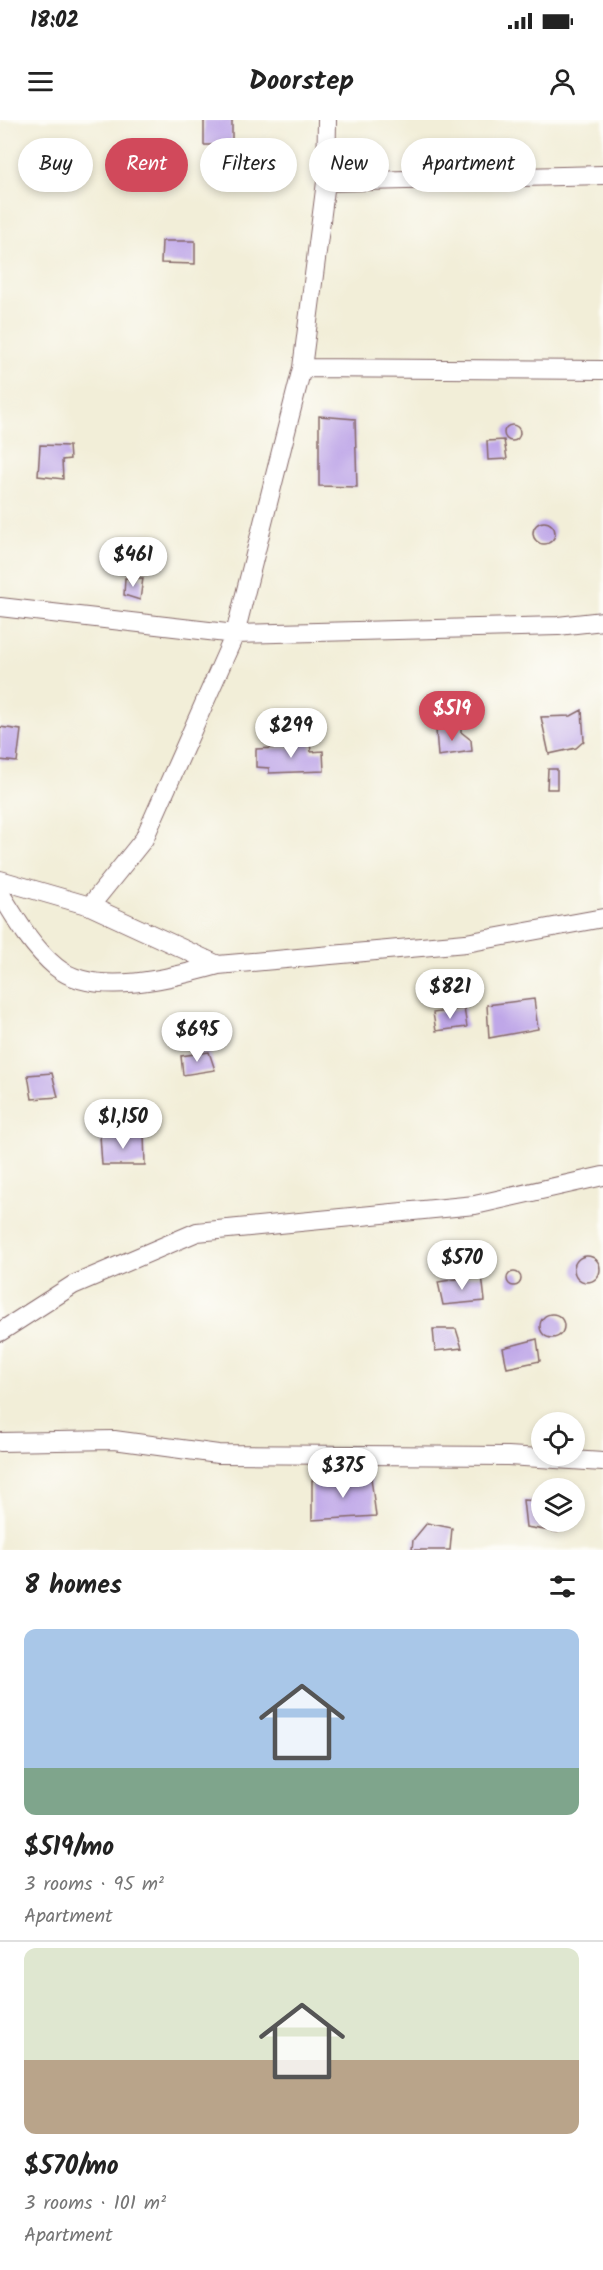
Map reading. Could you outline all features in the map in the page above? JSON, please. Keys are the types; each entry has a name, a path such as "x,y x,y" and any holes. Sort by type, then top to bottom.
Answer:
{"street":[{"path":"327,120 327,138"},
{"path":"389,180 603,175"},
{"path":"90,906 144,839 235,634 302,368 325,192"},
{"path":"302,368 603,370"},
{"path":"0,608 235,634 558,626 603,621"},
{"path":"0,880 90,906 219,965"},
{"path":"0,893 21,929 57,968 85,981 129,983 181,975 219,965 466,943 603,918"},
{"path":"0,1332 73,1285 197,1232 475,1205 603,1176"},
{"path":"0,1442 114,1440 218,1454 508,1456 603,1462"}],"building":[{"path":"204,120 232,120 232,138 204,138"},
{"path":"162,241 195,241 195,264 161,263"},
{"path":"319,416 355,419 357,487 319,486"},
{"path":"512,425 518,427 520,433 518,439 512,441 506,439 504,433 506,427"},
{"path":"504,440 507,459 488,460 487,441"},
{"path":"40,445 69,446 70,459 62,460 63,479 38,476"},
{"path":"544,522 552,525 555,533 552,541 544,544 536,541 533,533 536,525"},
{"path":"125,578 143,578 140,600 124,595"},
{"path":"582,710 584,741 576,748 549,754 541,717 571,716"},
{"path":"461,726 461,732 471,740 472,751 438,756 436,730"},
{"path":"0,727 21,730 17,762 0,760"},
{"path":"296,742 310,742 311,752 323,751 324,771 269,773 269,768 256,767 256,749 295,747"},
{"path":"548,769 557,769 557,789 547,789"},
{"path":"534,999 538,1029 489,1038 487,1005"},
{"path":"464,1008 467,1027 436,1031 433,1013"},
{"path":"209,1052 215,1070 183,1075 181,1056"},
{"path":"52,1073 58,1097 32,1099 28,1075"},
{"path":"144,1134 145,1165 102,1165 100,1135"},
{"path":"587,1256 596,1260 600,1269 596,1278 587,1282 578,1278 574,1269 578,1260"},
{"path":"511,1272 517,1272 521,1279 517,1286 511,1286 507,1282 507,1276"},
{"path":"482,1275 485,1301 443,1305 438,1282"},
{"path":"552,1314 561,1317 564,1326 561,1335 552,1338 543,1335 540,1326 543,1317"},
{"path":"433,1329 456,1329 462,1348 435,1351"},
{"path":"537,1339 540,1361 507,1368 503,1348"},
{"path":"371,1478 376,1516 312,1520 312,1480"},
{"path":"523,1500 531,1500 531,1528 526,1527"},
{"path":"427,1523 452,1528 450,1550 412,1550 413,1540"}]}
